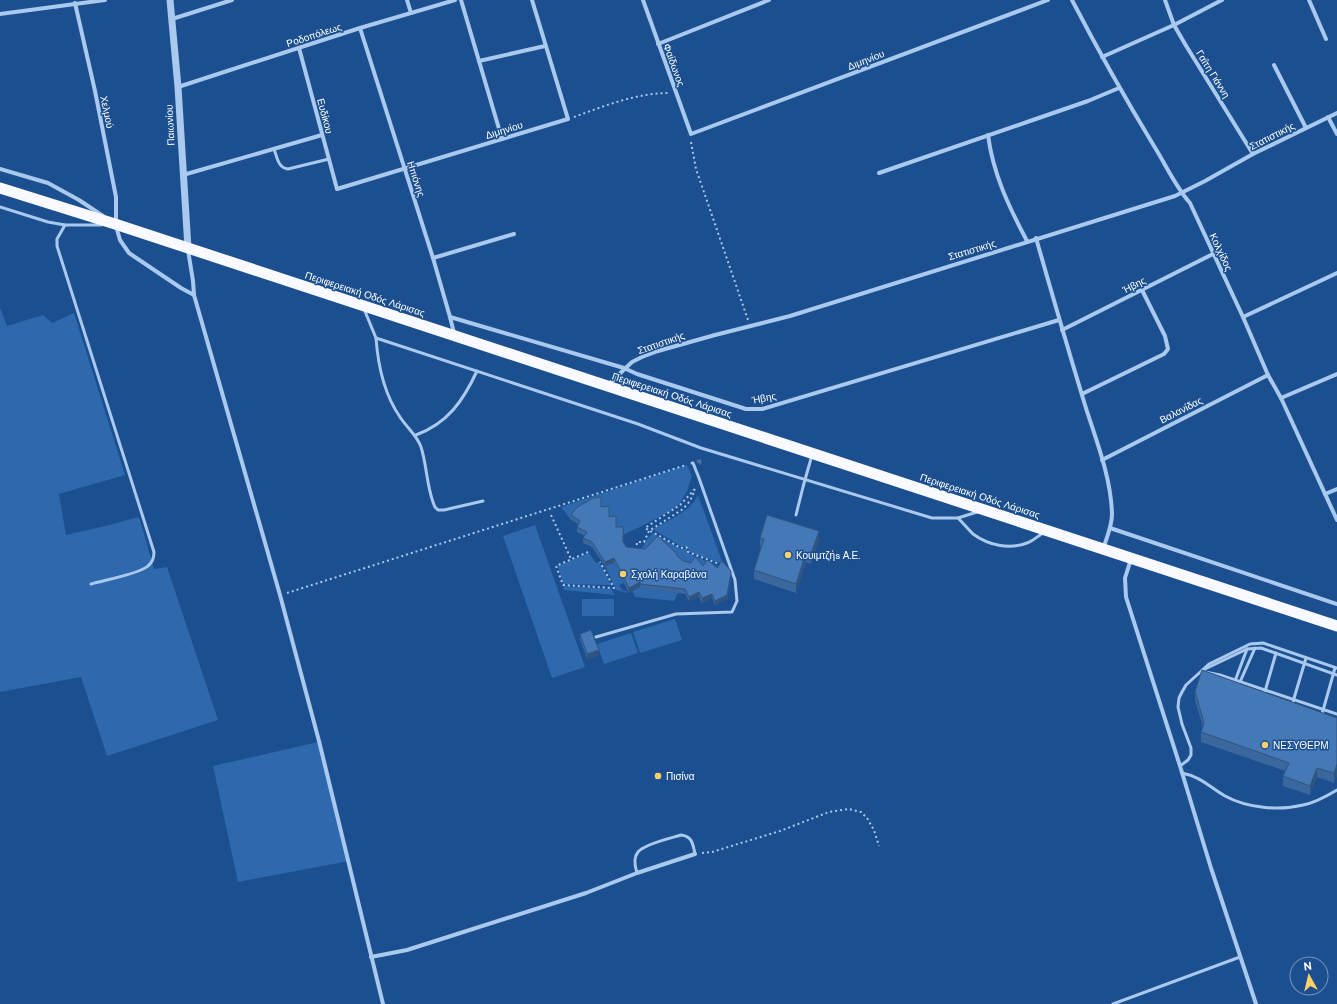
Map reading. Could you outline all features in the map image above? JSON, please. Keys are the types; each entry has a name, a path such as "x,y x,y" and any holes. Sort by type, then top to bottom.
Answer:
{"highway":[{"name":"Περιφερειακή Οδός Λάρισας","path":"0,188 116,224 1337,626"}],"street":[{"path":"0,14 105,0"},
{"name":"Παιωνίου","path":"170,0 178,87 188,248"},
{"path":"171,19 232,0"},
{"path":"407,0 411,13"},
{"name":"Ροδοπόλεως","path":"178,87 360,28 455,0"},
{"path":"461,0 502,139"},
{"path":"532,0 568,119"},
{"name":"Φαίδωνος","path":"643,0 675,93 691,134"},
{"path":"658,44 769,0"},
{"name":"Διμηνίου","path":"691,134 1048,0"},
{"name":"Κολχίδος","path":"1072,0 1102,57 1181,193 1190,203 1268,375 1281,398 1337,520"},
{"name":"Γαΐτη Γιάννη","path":"1165,0 1174,25 1253,154"},
{"path":"1102,57 1174,25 1222,0"},
{"path":"1309,0 1326,39"},
{"name":"Χελμού","path":"75,4 95,91 116,197 116,224 120,240 129,253 194,295"},
{"name":"Ηπιόνης","path":"360,28 433,258 454,336"},
{"path":"480,61 545,46"},
{"name":"Ευδίκου","path":"299,48 337,189"},
{"path":"1274,65 1306,128"},
{"path":"879,173 1088,101 1120,88"},
{"name":"Στατιστικής","path":"608,386 624,368 632,362 658,351 790,316 1036,238 1159,202 1205,181 1253,154 1337,113"},
{"path":"1328,117 1337,134"},
{"name":"Διμηνίου","path":"337,189 568,119"},
{"path":"183,176 322,135"},
{"path":"988,135 991,155 998,181 1015,219 1027,241"},
{"path":"0,169 48,183 79,200 116,224"},
{"path":"433,258 514,234"},
{"path":"1036,238 1059,320 1102,460 1111,502 1112,514 1110,528 1103,549"},
{"path":"188,248 194,295 280,596 319,741 383,1004"},
{"name":"Ήβης","path":"1062,330 1213,254"},
{"path":"1243,317 1337,273"},
{"path":"1082,394 1164,354 1168,349 1165,336 1142,290"},
{"name":"Ήβης","path":"450,317 624,368 637,374 746,410 762,409 1059,320"},
{"path":"1281,398 1337,374"},
{"name":"Βαλανίδας","path":"1102,460 1268,375"},
{"path":"1325,494 1337,489"},
{"path":"1110,528 1337,604"},
{"path":"1131,558 1125,578 1126,597 1211,868 1256,1004"},
{"path":"371,956 407,950 586,893 637,873 695,854"}],"lane":[{"path":"274,149 280,166 283,169 329,159"},
{"path":"0,207 48,222 65,225 116,224"},
{"path":"65,225 57,239 57,246 154,552 153,560 148,566 139,571 92,584"},
{"path":"362,305 376,338 381,372 386,391 393,407 403,422 416,435 421,446 435,507 438,510 444,510 483,501"},
{"path":"376,338 638,424 701,448 932,518 958,518 984,510"},
{"path":"416,435 430,430 441,422 454,409 468,390 477,371"},
{"path":"796,515 812,454"},
{"path":"596,637 676,614 732,612 737,601 735,580 699,478 693,463 692,464"},
{"path":"958,518 980,539 1003,546 1015,546 1028,543 1047,531"},
{"path":"1180,766 1188,760 1191,755 1191,748 1182,724 1178,707 1179,698 1186,685 1209,664 1250,644 1263,643 1336,668 1322,714"},
{"path":"1233,686 1250,644"},
{"path":"1238,687 1257,644"},
{"path":"1200,671 1248,649 1261,648 1337,675"},
{"path":"1264,695 1275,653 1278,648"},
{"path":"1292,705 1306,658"},
{"path":"1200,671 1220,680"},
{"path":"1200,671 1241,681 1337,714"},
{"path":"1257,693 1271,698"},
{"path":"1285,702 1299,707"},
{"path":"1314,712 1327,716"},
{"path":"1182,773 1199,778 1224,796 1259,807 1285,808 1304,805 1337,790"},
{"path":"637,873 635,864 638,852 643,847 681,834 692,840 695,854"},
{"path":"1113,1004 1240,957"}],"path":[{"path":"568,119 627,100 667,92 675,93"},
{"path":"691,134 696,169 750,326"},
{"path":"280,596 692,464"},
{"path":"636,553 637,542 644,542 649,530 683,509 690,501 699,478"},
{"path":"695,489 680,506 645,528 681,548 688,548 688,552 731,568"},
{"path":"551,515 571,559"},
{"path":"588,552 556,566 563,585 614,588 600,562"},
{"path":"695,854 712,852 789,828 829,812 849,808 861,812 867,818 874,830 879,846"}],"shaded area":[{"path":"0,308 7,326 43,315 52,323 74,313 125,475 59,494 66,535 138,517 154,569 167,567 218,720 107,756 81,677 0,692"},
{"path":"687,465 692,476 687,491 680,503 672,510 623,535 576,513 571,520 561,507"},
{"path":"698,495 723,564 689,552 686,546 682,547 653,529 684,511 690,506"},
{"path":"535,525 585,667 552,678 503,536"},
{"path":"653,533 681,549 687,549 688,553 721,568 703,570 639,553 648,538"},
{"path":"589,553 596,563 599,562 611,585 563,584 558,566"},
{"path":"614,563 624,583 619,585 623,591 627,591 626,593 616,590 605,566"},
{"path":"563,586 611,589 615,595 564,590"},
{"path":"640,587 678,593 674,601 635,597 632,591"},
{"path":"582,599 614,599 614,616 582,616"},
{"path":"675,619 682,640 640,653 633,632"},
{"path":"631,633 638,653 604,664 597,644"},
{"path":"318,742 349,861 238,882 213,766"}],"building":[{"path":"701,459 702,464 700,465 696,460"},
{"path":"601,497 601,507 609,506 609,517 616,516 616,527 623,527 623,542 626,547 645,549 658,536 683,561 691,563 695,557 703,566 708,560 717,568 722,561 731,571 727,595 715,601 712,594 702,598 699,592 689,597 685,589 640,584 640,582 629,588 614,558 605,562 592,542 583,538 587,532 577,527 580,521 571,515 576,508 593,498"},
{"name":"Κουιμτζήs Α.Ε.","path":"767,515 819,531 811,554 806,553 796,584 754,570 764,539 760,538"},
{"path":"591,630 599,650 587,654 580,634"},
{"path":"1202,670 1337,718 1337,764 1334,773 1317,768 1310,786 1283,776 1289,763 1201,732 1204,723 1195,691"}],"place":[{"name":"Κουιμτζήs Α.Ε.","path":"788,555"},
{"name":"Σχολή Καραβάνα","path":"623,574"},
{"name":"ΝΕΣΥΘΕΡΜ","path":"1265,745"},
{"name":"Πισίνα","path":"658,776"}]}
